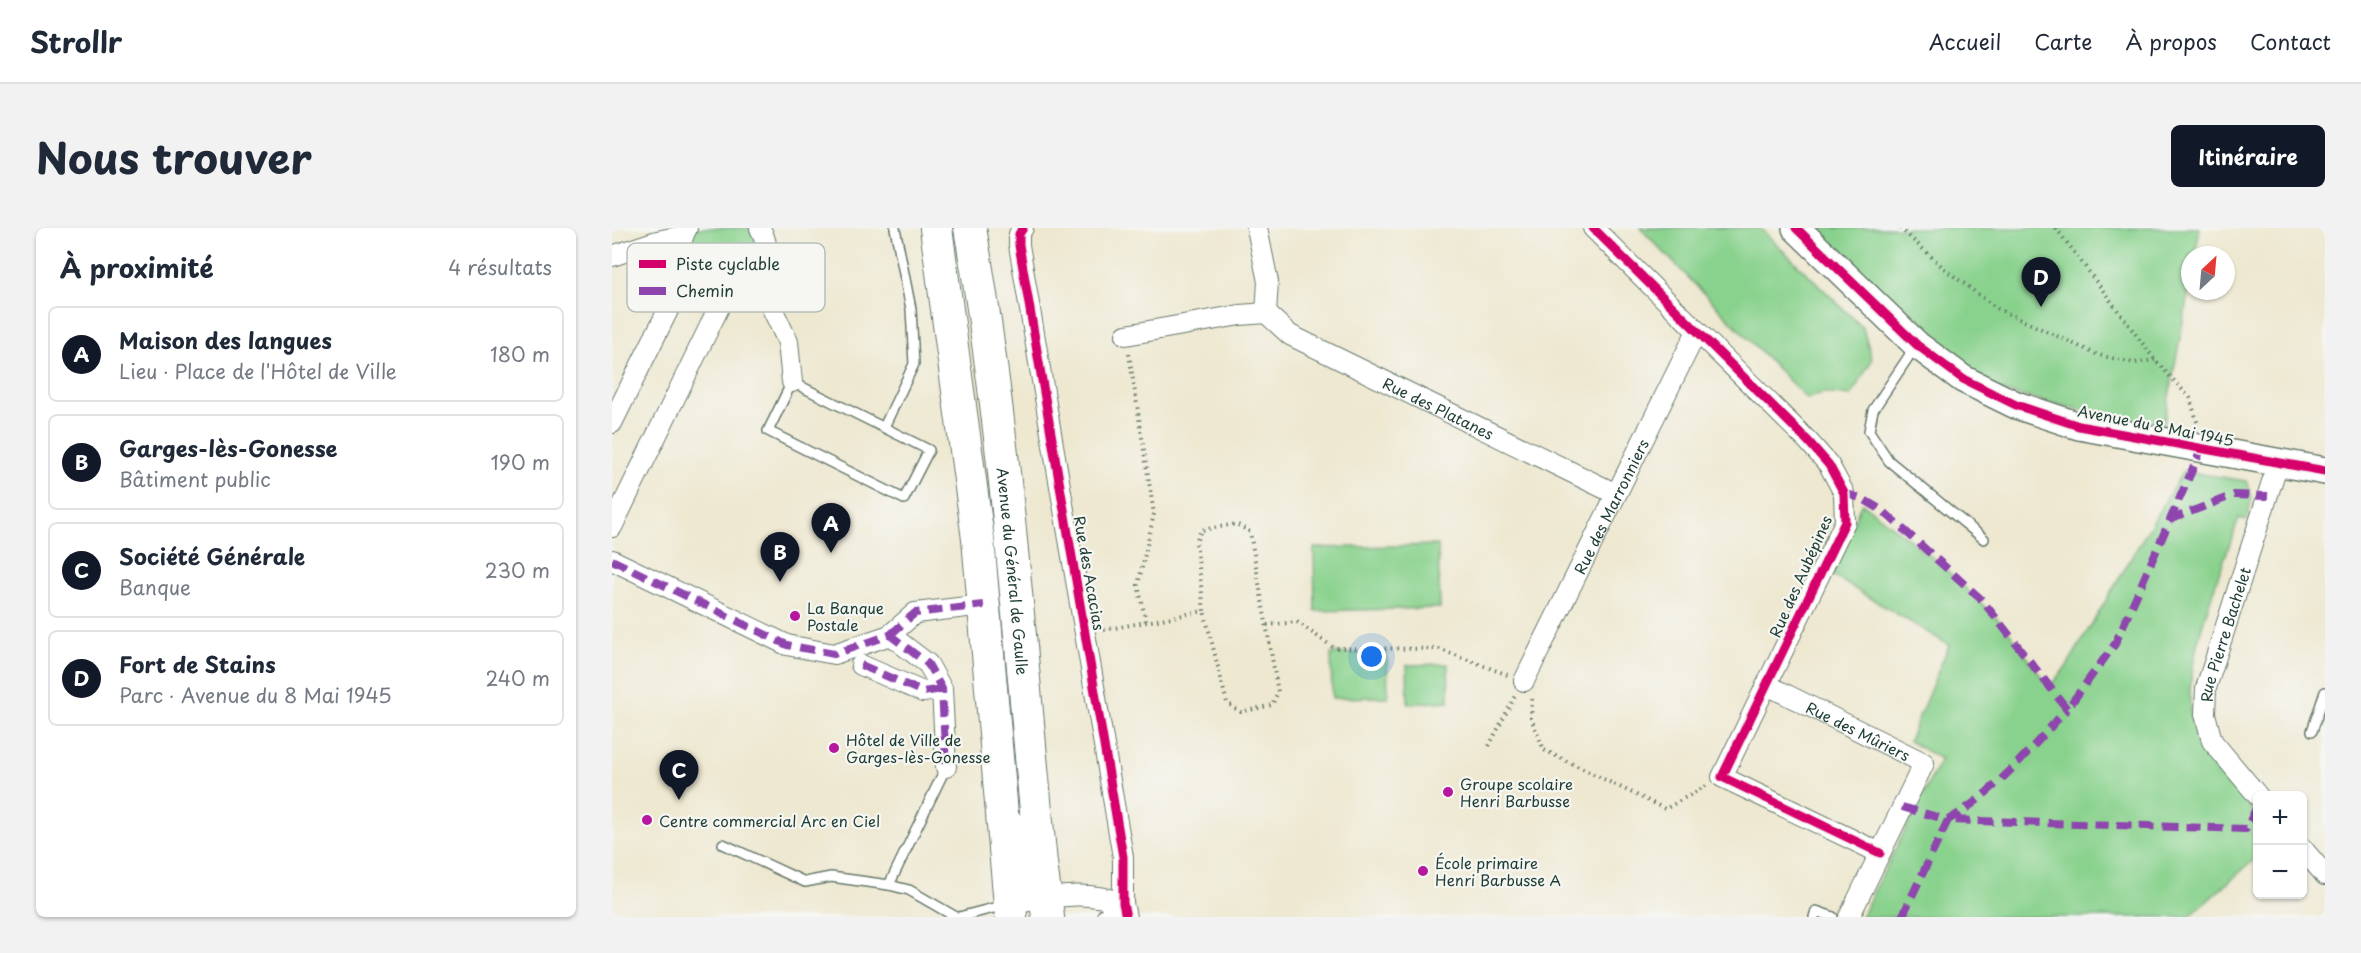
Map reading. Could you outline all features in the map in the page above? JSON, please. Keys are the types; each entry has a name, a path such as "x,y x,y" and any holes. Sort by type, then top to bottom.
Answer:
{"main road":[{"path":"936,228 956,365 984,605 994,719 1026,911"},
{"name":"Avenue du Général de Gaulle","path":"970,228 990,357 1012,543 1026,911"}],"street":[{"path":"760,228 767,243"},
{"path":"1126,335 1240,315 1266,313 1268,282 1257,228"},
{"name":"Rue des Aubépines","path":"1593,228 1808,441 1829,465 1844,493 1845,522 1722,777"},
{"name":"Avenue du 8 Mai 1945","path":"1796,228 1917,345 1963,379 2016,405 2079,426 2325,471"},
{"name":"Rue des Acacias","path":"1021,231 1123,857 1125,910"},
{"path":"651,243 684,232"},
{"path":"612,256 627,251"},
{"path":"612,423 667,312"},
{"path":"612,527 717,312"},
{"path":"775,312 788,342 792,382"},
{"name":"Rue des Platanes","path":"1266,313 1290,335 1616,494"},
{"name":"Rue des Marronniers","path":"1524,681 1697,331"},
{"name":"Rue Pierre Bachelet","path":"2255,791 2212,741 2205,714 2206,688 2278,463"},
{"path":"612,560 787,645 834,654 890,635 915,613 984,605"},
{"path":"890,635 928,664 942,690 946,767"},
{"path":"861,665 922,692 942,690"},
{"name":"Rue des Mûriers","path":"1767,685 1924,763 1848,917"},
{"path":"1722,777 1880,854"},
{"path":"2307,854 2325,875"},
{"path":"1026,911 1077,894 1095,895 1125,910"},
{"path":"1107,917 1125,910"}],"lane":[{"path":"884,428 914,364 911,309 895,228"},
{"path":"1917,345 1873,410 1869,431 1888,461 1984,539"},
{"path":"792,382 884,428 929,450 904,499 768,431 792,382"},
{"path":"2312,731 2325,692"},
{"path":"889,885 946,767"},
{"path":"723,844 805,882 831,878 889,885 909,890 958,917 1026,911"},
{"path":"1814,917 1816,911 1833,917"}],"path":[{"path":"1900,228 1947,271 1998,309 2098,355 2134,363 2155,360"},
{"path":"2056,228 2155,360 2190,398 2197,418 2201,450"},
{"path":"1126,335 1154,514 1138,585 1146,622"},
{"path":"1236,524 1250,532 1278,692 1272,705 1240,712 1227,704 1204,611 1196,542 1201,530 1236,524"},
{"path":"1085,633 1204,611"},
{"path":"1267,625 1297,622 1334,648 1439,649 1524,681 1533,687 1531,718 1544,750 1665,809 1722,777"},
{"path":"1489,746 1524,681"}],"green space":[{"path":"687,228 760,228 764,243 687,243"},
{"path":"1640,228 1760,228 1863,328 1872,360 1851,396 1823,393 1807,399"},
{"path":"1811,228 2200,228 2197,246 2181,246 2181,300 2187,300 2163,429 1988,388 1921,331"},
{"path":"2183,471 2246,481 2252,498 2247,520 2239,518 2203,624 2195,653 2190,708 2194,731 2199,743 2222,776 2253,811 2253,861 2189,917 1861,917 1941,759 1909,741 1949,645 1830,574 1862,503 1937,561 2004,625 2049,687 2067,666"},
{"path":"1438,545 1440,608 1315,611 1314,548"},
{"path":"1387,652 1388,697 1332,698 1331,654"},
{"path":"1448,664 1449,701 1408,704 1407,665"}],"marked path":[{"path":"1844,493 1863,499 1883,511 1982,600 2067,709 2115,644 2201,450"},
{"path":"2169,520 2234,495 2268,496"},
{"path":"612,560 787,645 834,654 890,635 928,664 942,689 946,767"},
{"path":"890,635 915,613 984,605"},
{"path":"861,665 923,692 942,689"},
{"path":"1902,807 1948,820 1997,783 2067,709"},
{"path":"1902,917 1948,820 2246,829 2253,815"}],"cycle path":[{"path":"1023,228 1019,234 1019,245 1123,857 1123,903 1126,917"},
{"path":"1593,228 1808,441 1829,465 1844,493 1845,522 1722,777 1880,853"},
{"path":"1796,228 1917,345 1963,379 2016,405 2079,426 2325,471"}],"place":[{"name":"Fort de Stains","path":"2041,307"},
{"name":"Maison des langues","path":"831,553"},
{"name":"Garges-lès-Gonesse","path":"780,582"},
{"name":"La Banque Postale","path":"795,616"},
{"name":"Hôtel de Ville de Garges-lès-Gonesse","path":"834,748"},
{"name":"Groupe scolaire Henri Barbusse","path":"1448,792"},
{"name":"Société Générale","path":"679,800"},
{"name":"Centre commercial Arc en Ciel","path":"647,820"},
{"name":"École primaire Henri Barbusse A","path":"1423,871"}]}
